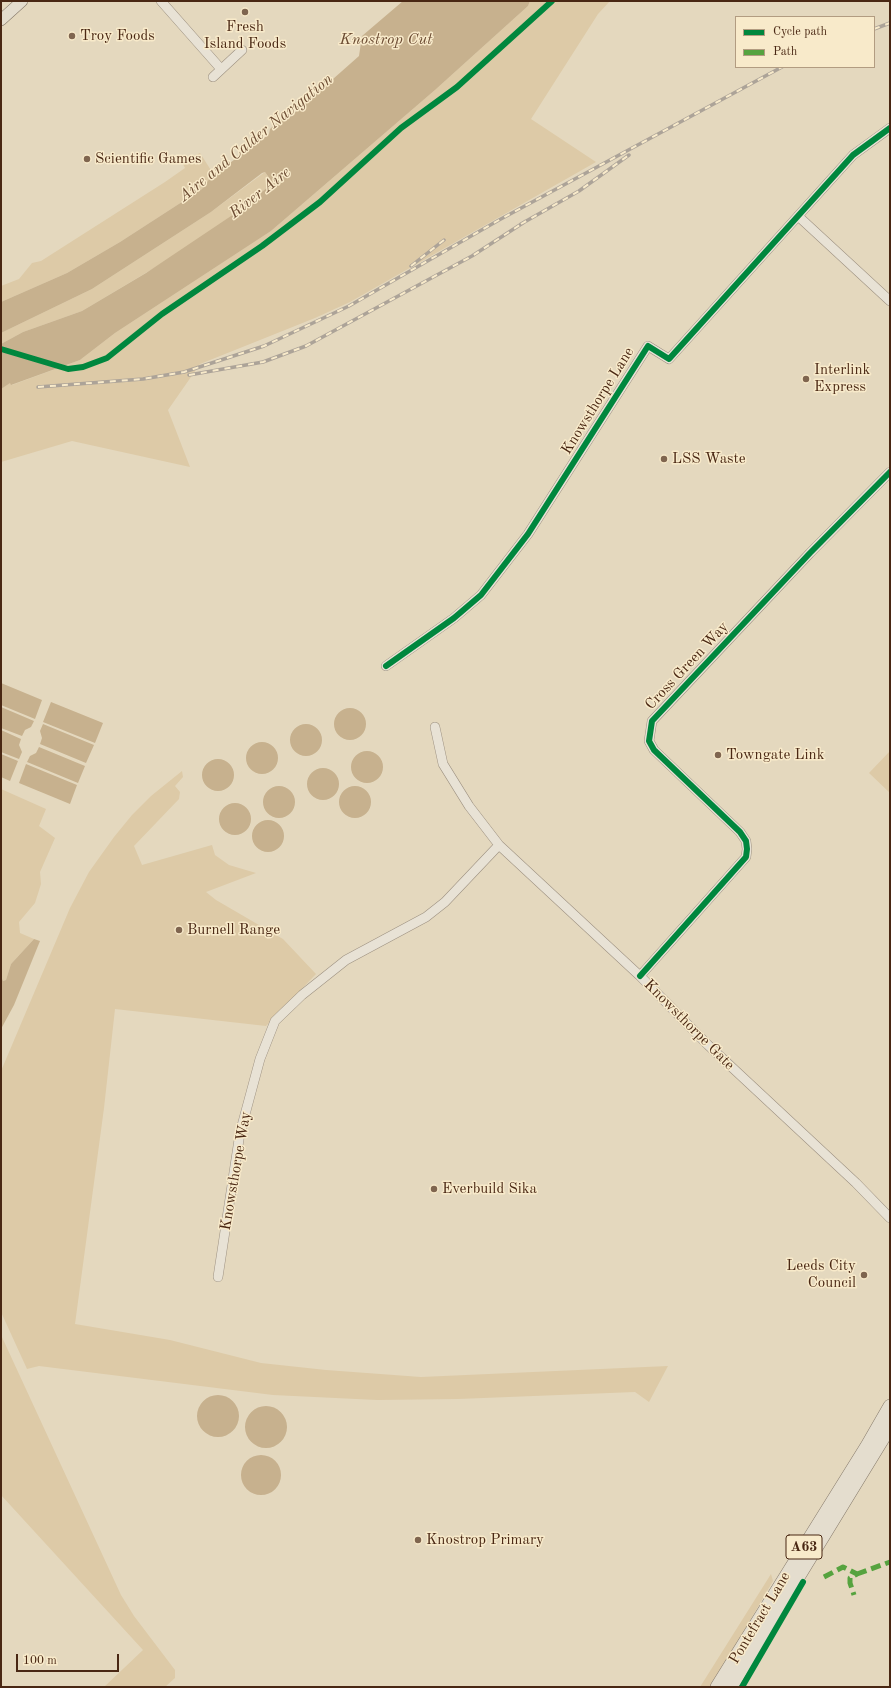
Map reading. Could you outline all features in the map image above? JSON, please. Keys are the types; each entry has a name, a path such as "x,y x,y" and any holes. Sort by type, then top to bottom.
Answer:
{"highway":[{"name":"Pontefract Lane","path":"718,1687 868,1446 890,1406"},
{"name":"Pontefract Lane","path":"731,1687 890,1427"}],"main road":[{"path":"1,11 12,1"},
{"path":"1,20 22,1"}],"street":[{"path":"161,1 221,69"},
{"path":"212,77 242,50"},
{"name":"Knowsthorpe Lane","path":"386,666 454,618 481,595 528,534 648,346 668,359 853,155 890,128"},
{"path":"798,216 890,301"},
{"name":"Cross Green Way","path":"640,976 746,857 747,848 746,841 740,832 654,750 649,741 652,721 810,553 890,472"},
{"name":"Knowsthorpe Gate","path":"435,727 443,764 469,806 499,845 640,976 712,1048 890,1218"},
{"name":"Knowsthorpe Way","path":"218,1277 240,1133 260,1060 275,1021 302,995 346,960 426,917 445,902 499,845"}],"shaded area":[{"path":"530,1 610,1 598,14 531,119 596,162 350,302 315,318 200,364 168,410 190,467 72,441 1,462 1,389 10,382 12,385 80,360 115,333 271,231 435,90 528,6"},
{"path":"200,153 214,175 202,189 120,242 67,273 1,302 1,286 19,279 32,263 41,261 165,182 185,168 182,162"},
{"path":"265,172 270,179 269,186 222,224 174,256 82,311 23,332 1,344 1,333 92,289 211,212"},
{"path":"890,751 890,793 869,773"},
{"path":"182,771 183,777 175,786 180,792 179,799 134,846 142,865 212,845 215,855 229,865 256,873 206,892 216,900 283,939 316,974 266,1026 115,1009 104,1108 75,1324 170,1340 261,1363 326,1370 421,1377 668,1366 649,1402 635,1392 458,1399 377,1400 273,1395 39,1366 27,1369 1,1312 1,1071 70,908 89,872 132,815 151,796"},
{"path":"1,789 46,809 39,826 55,838 40,872 41,884 35,903 19,922 20,933 34,939 11,964 6,980 3,981 1,976"},
{"path":"1,1335 121,1595 134,1616 175,1670 175,1678 165,1687 104,1687 143,1650 1,1495"},
{"path":"771,1574 773,1581 711,1687 700,1687"}],"water":[{"name":"Knostrop Cut","path":"403,1 530,1 528,6 435,90 271,231 115,333 80,360 11,385 10,383 1,389 1,353 7,350 6,348 2,349 1,344 23,332 82,311 146,273 240,210 269,186 270,179 265,172 262,173 211,212 92,289 1,333 1,302 67,273 120,242 202,189 211,177 269,134 270,129 282,118 290,117 318,92 319,88 328,79 333,79 359,56 362,36"},
{"path":"1,683 42,700 35,719 1,705"},
{"path":"51,702 103,723 95,743 43,722"},
{"path":"1,707 34,721 31,727 25,730 22,736 1,728"},
{"path":"347,708 353,708 363,715 366,724 365,730 359,737 353,740 347,740 337,733 334,727 334,721 341,711"},
{"path":"43,724 94,745 86,763 40,744 42,738 40,731"},
{"path":"303,724 309,724 319,731 322,740 321,746 315,753 309,756 303,756 293,749 290,743 290,737 297,727"},
{"path":"1,730 21,739 19,745 22,752 19,759 1,752"},
{"path":"259,742 265,742 275,749 278,758 277,764 271,771 265,774 259,774 249,767 246,761 246,755 253,745"},
{"path":"39,747 85,766 78,783 27,762 30,756 36,753"},
{"path":"364,751 370,751 380,758 383,767 382,773 376,780 370,783 364,783 354,776 351,770 351,764 358,754"},
{"path":"1,754 18,761 10,781 1,777"},
{"path":"215,759 221,759 231,766 234,775 233,781 227,788 221,791 215,791 205,784 202,778 202,772 209,762"},
{"path":"26,764 77,785 70,804 19,783"},
{"path":"320,768 326,768 336,775 339,784 338,790 332,797 326,800 320,800 310,793 307,787 307,781 314,771"},
{"path":"276,786 282,786 292,793 295,802 294,808 288,815 282,818 276,818 266,811 263,805 263,799 270,789"},
{"path":"352,786 358,786 368,793 371,802 370,808 364,815 358,818 352,818 342,811 339,805 339,799 346,789"},
{"path":"232,803 238,803 248,810 251,819 250,825 244,832 238,835 232,835 222,828 219,822 219,816 226,806"},
{"path":"265,820 271,820 281,827 284,836 283,842 277,849 271,852 265,852 255,845 252,839 252,833 259,823"},
{"path":"34,939 40,941 14,1005 1,1029 1,976 3,981 6,980 11,964"},
{"path":"218,1395 233,1401 239,1416 233,1431 218,1437 203,1431 197,1416 203,1401"},
{"path":"266,1406 281,1412 287,1427 281,1442 266,1448 251,1442 245,1427 251,1412"},
{"path":"265,1455 272,1458 278,1464 281,1475 280,1483 272,1492 265,1495 257,1495 250,1492 242,1483 241,1471 244,1464 253,1456"}],"railway":[{"path":"875,29 890,23"},
{"path":"38,387 143,379 184,372 264,346 349,306 499,220 780,68"},
{"path":"521,224 579,191 629,155"},
{"path":"189,375 263,362 306,346 472,256 526,221"},
{"path":"411,266 444,240"}],"marked path":[{"path":"857,1574 890,1562"},
{"path":"824,1577 843,1567 857,1574 850,1578 854,1595"}],"cycle path":[{"path":"1,349 68,369 83,367 107,358 162,314 262,246 320,202 401,128 457,87 552,1"},
{"path":"386,666 454,618 481,595 528,534 648,346 669,359 853,155 890,128"},
{"path":"640,976 746,857 747,849 746,841 740,832 654,750 649,741 652,721 810,553 890,472"},
{"path":"742,1687 803,1582"}],"place":[{"name":"Fresh Island Foods","path":"245,12"},
{"name":"Troy Foods","path":"72,36"},
{"name":"Scientific Games","path":"87,159"},
{"name":"Interlink Express","path":"806,379"},
{"name":"LSS Waste","path":"664,459"},
{"name":"Towngate Link","path":"718,755"},
{"name":"Burnell Range","path":"179,930"},
{"name":"Everbuild Sika","path":"434,1189"},
{"name":"Leeds City Council","path":"864,1275"},
{"name":"Knostrop Primary","path":"418,1540"}],"water label":[{"name":"Aire and Calder Navigation","path":"256,138"},
{"name":"River Aire","path":"260,193"}]}
